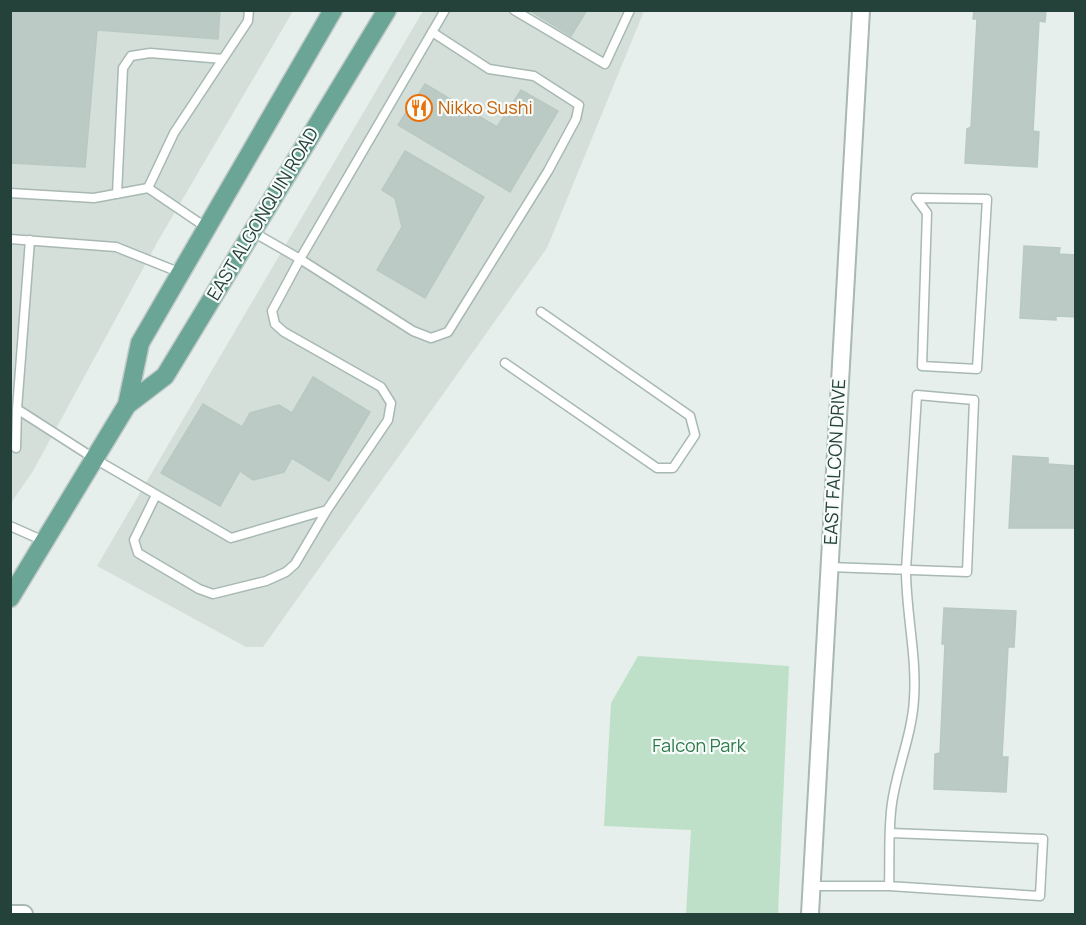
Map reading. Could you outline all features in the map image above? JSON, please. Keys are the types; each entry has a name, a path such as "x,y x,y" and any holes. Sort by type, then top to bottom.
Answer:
{"main road":[{"name":"EAST ALGONQUIN ROAD","path":"10,598 127,405 140,343 333,10"},
{"name":"EAST ALGONQUIN ROAD","path":"127,405 165,376 387,10"}],"street":[{"name":"EAST FALCON DRIVE","path":"810,915 861,10"},
{"path":"10,914 24,915"}],"lane":[{"path":"148,188 174,133 248,21 249,10"},
{"path":"156,495 134,540 138,554 199,589 213,594 266,581 286,573 295,564 327,510 387,420 391,403 381,387 284,332 275,324 272,311 445,10"},
{"path":"514,10 605,64 630,10"},
{"path":"253,231 413,331 431,338 448,332 548,171 576,119 579,105 534,76 489,69 432,32"},
{"path":"117,194 123,68 131,56 150,53 223,59"},
{"path":"10,193 94,198 148,188 207,228"},
{"path":"916,198 987,199 976,369 922,366 927,213 916,198"},
{"path":"10,239 116,247 181,273"},
{"path":"16,448 30,240"},
{"path":"505,363 657,468 673,468 695,435 690,416 541,312"},
{"path":"830,567 906,570 967,572 974,400 917,395 906,570 906,598 914,653 914,697 911,727 892,804 890,886"},
{"path":"17,410 95,459 231,538 327,510"},
{"path":"10,526 45,542"},
{"path":"812,886 890,886 1040,896 1043,838 891,834"}],"shaded area":[{"path":"11,11 293,11 158,241 33,471 11,503"},
{"path":"423,11 644,11 547,248 263,647 246,647 97,566"}],"green space":[{"name":"Falcon Park","path":"638,656 789,666 778,914 686,914 691,830 604,826 611,703"}],"building":[{"path":"10,10 220,10 218,39 97,30 85,167 10,163"},
{"path":"529,10 587,10 571,36"},
{"path":"974,10 1046,10 1045,22 1039,21 1033,131 1039,132 1037,167 965,163 967,129 971,127 977,19 973,19"},
{"path":"425,84 497,127 521,90 558,111 510,192 398,125"},
{"path":"405,151 484,197 425,298 377,270 402,227 395,198 382,190"},
{"path":"1024,246 1060,248 1059,254 1076,255 1076,317 1056,316 1056,320 1020,318"},
{"path":"313,377 370,412 329,481 292,458 284,472 253,480 240,471 220,506 161,473 203,404 242,427 250,413 279,405 292,413"},
{"path":"1013,456 1048,458 1048,464 1076,466 1076,528 1009,528"},
{"path":"944,608 1016,611 1014,647 1008,647 1002,757 1008,757 1006,792 934,789 935,754 940,753 945,644 942,644"}],"place":[{"name":"Nikko Sushi","path":"419,108"}]}
